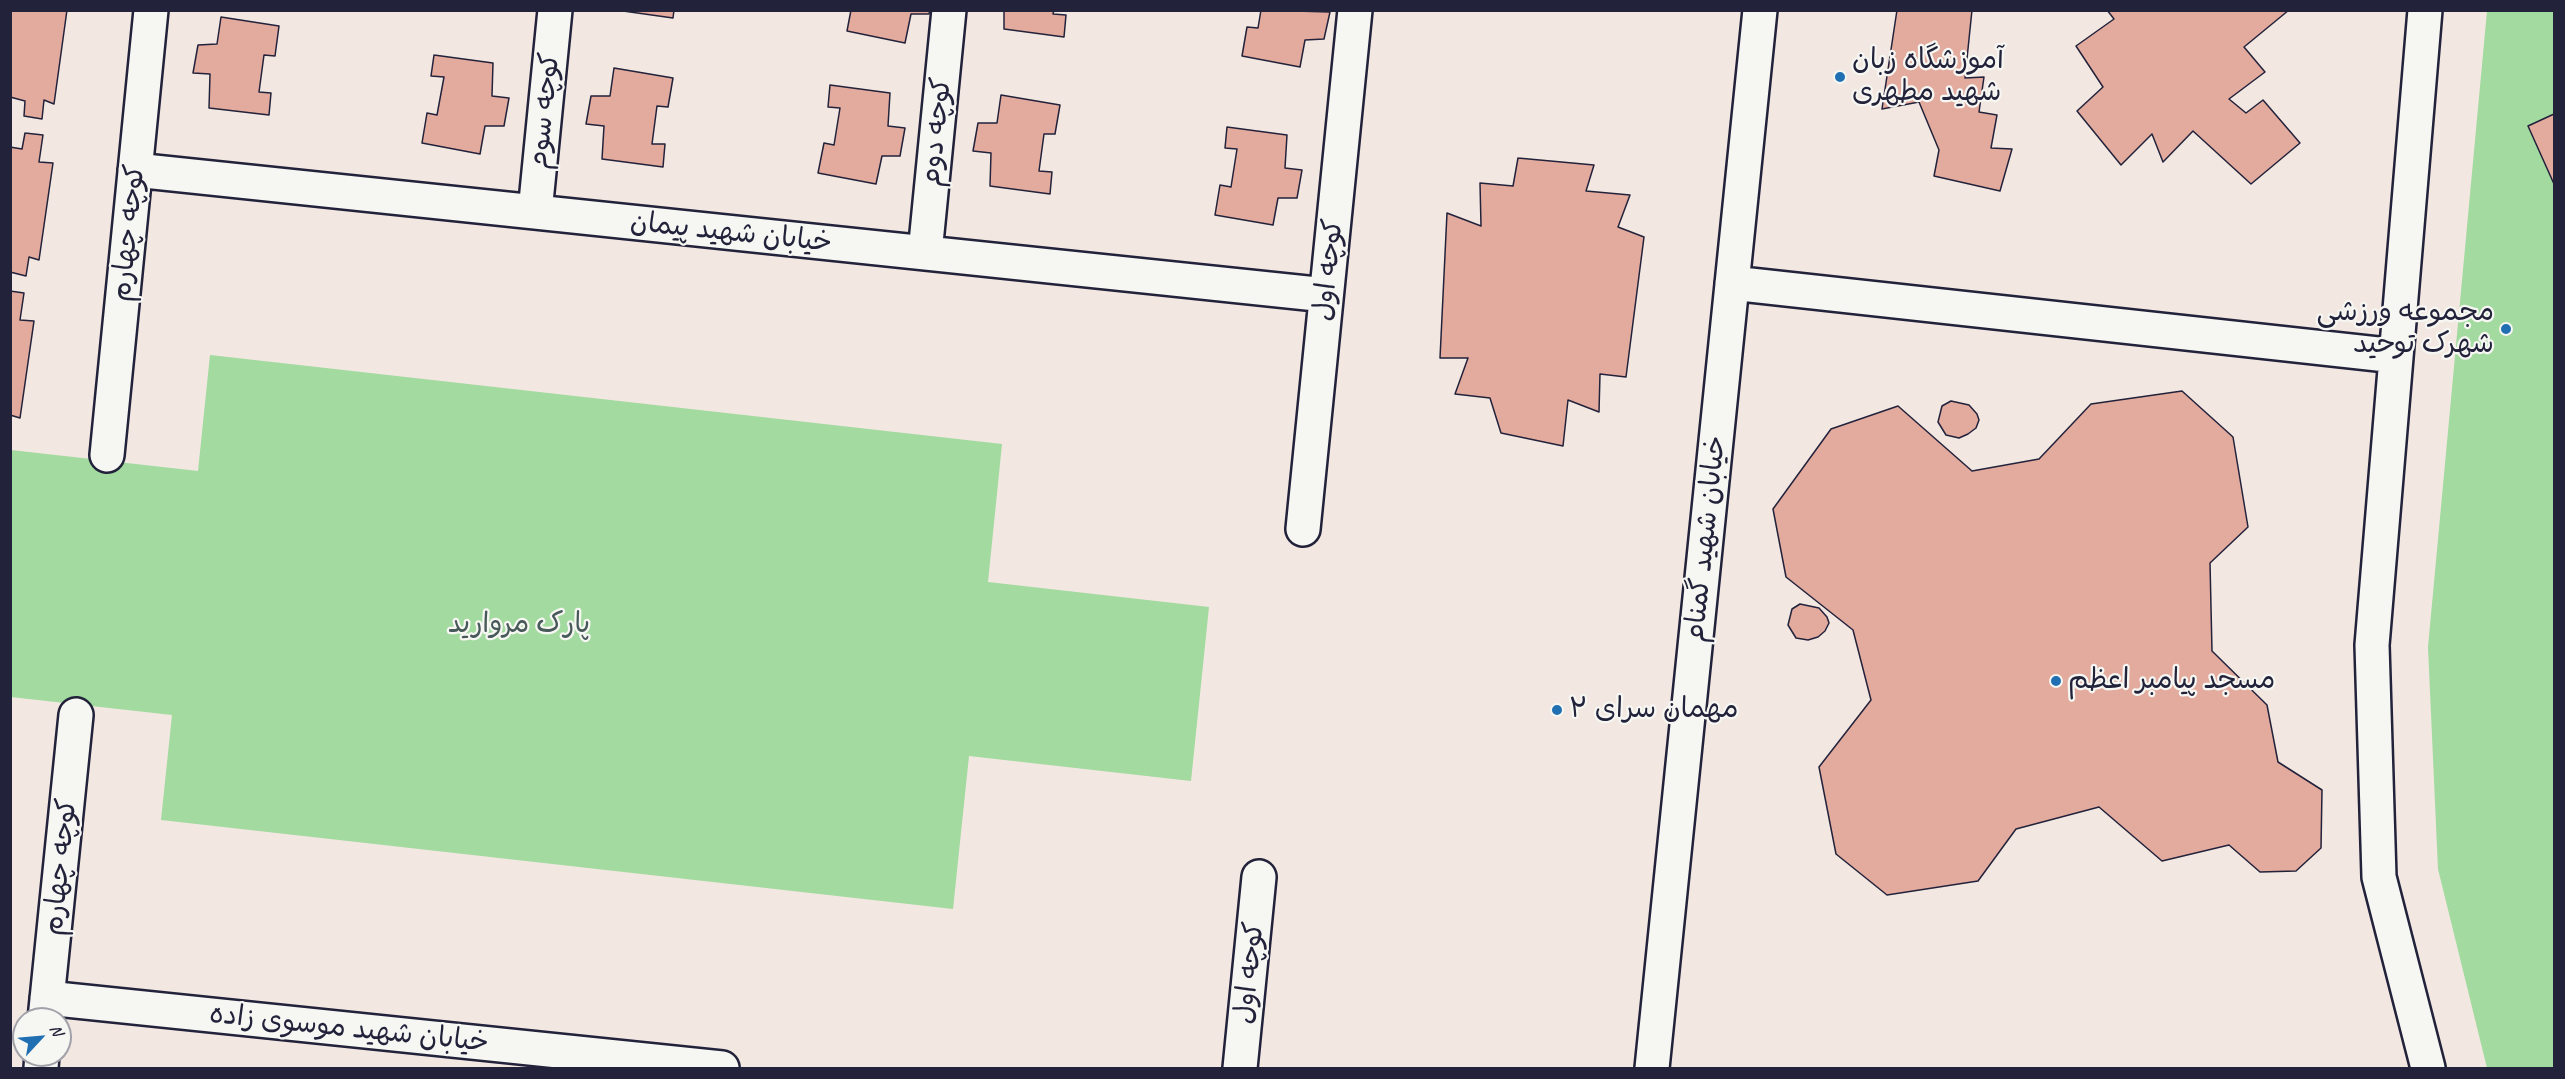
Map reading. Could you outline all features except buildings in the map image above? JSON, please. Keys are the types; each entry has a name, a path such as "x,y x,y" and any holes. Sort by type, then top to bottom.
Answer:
{"street":[{"name":"کوچه چهارم","path":"106,455 151,10"},
{"name":"کوچه سوم","path":"535,212 555,10"},
{"name":"کوچه دوم","path":"925,253 949,10"},
{"name":"کوچه اول","path":"1302,529 1355,10"},
{"name":"خیابان شهید گمنام","path":"1652,1068 1760,10"},
{"path":"2425,10 2372,645 2379,877 2428,1068"},
{"name":"خیابان شهید پیمان","path":"135,170 1326,295"},
{"path":"1732,283 2396,356"},
{"name":"کوچه چهارم","path":"46,1007 76,715"},
{"name":"کوچه اول","path":"1240,1068 1259,877"},
{"name":"خیابان شهید موسوی زاده","path":"72,1011 447,1054 722,1068"}],"green space":[{"name":"مجموعه ورزشی شهرک توحید","path":"2487,11 2554,11 2554,1068 2487,1068 2438,869 2428,647"},
{"name":"پارک مروارید","path":"210,355 1002,444 988,582 1209,607 1191,781 969,756 953,909 161,820 172,715 11,697 11,450 198,471"}],"place":[{"name":"آموزشگاه زبان شهید مطهری","path":"1840,77"},
{"name":"مجموعه ورزشی شهرک توحید","path":"2506,329"},
{"name":"مسجد پیامبر اعظم","path":"2056,681"},
{"name":"مهمان سرای ۲","path":"1557,710"}]}
